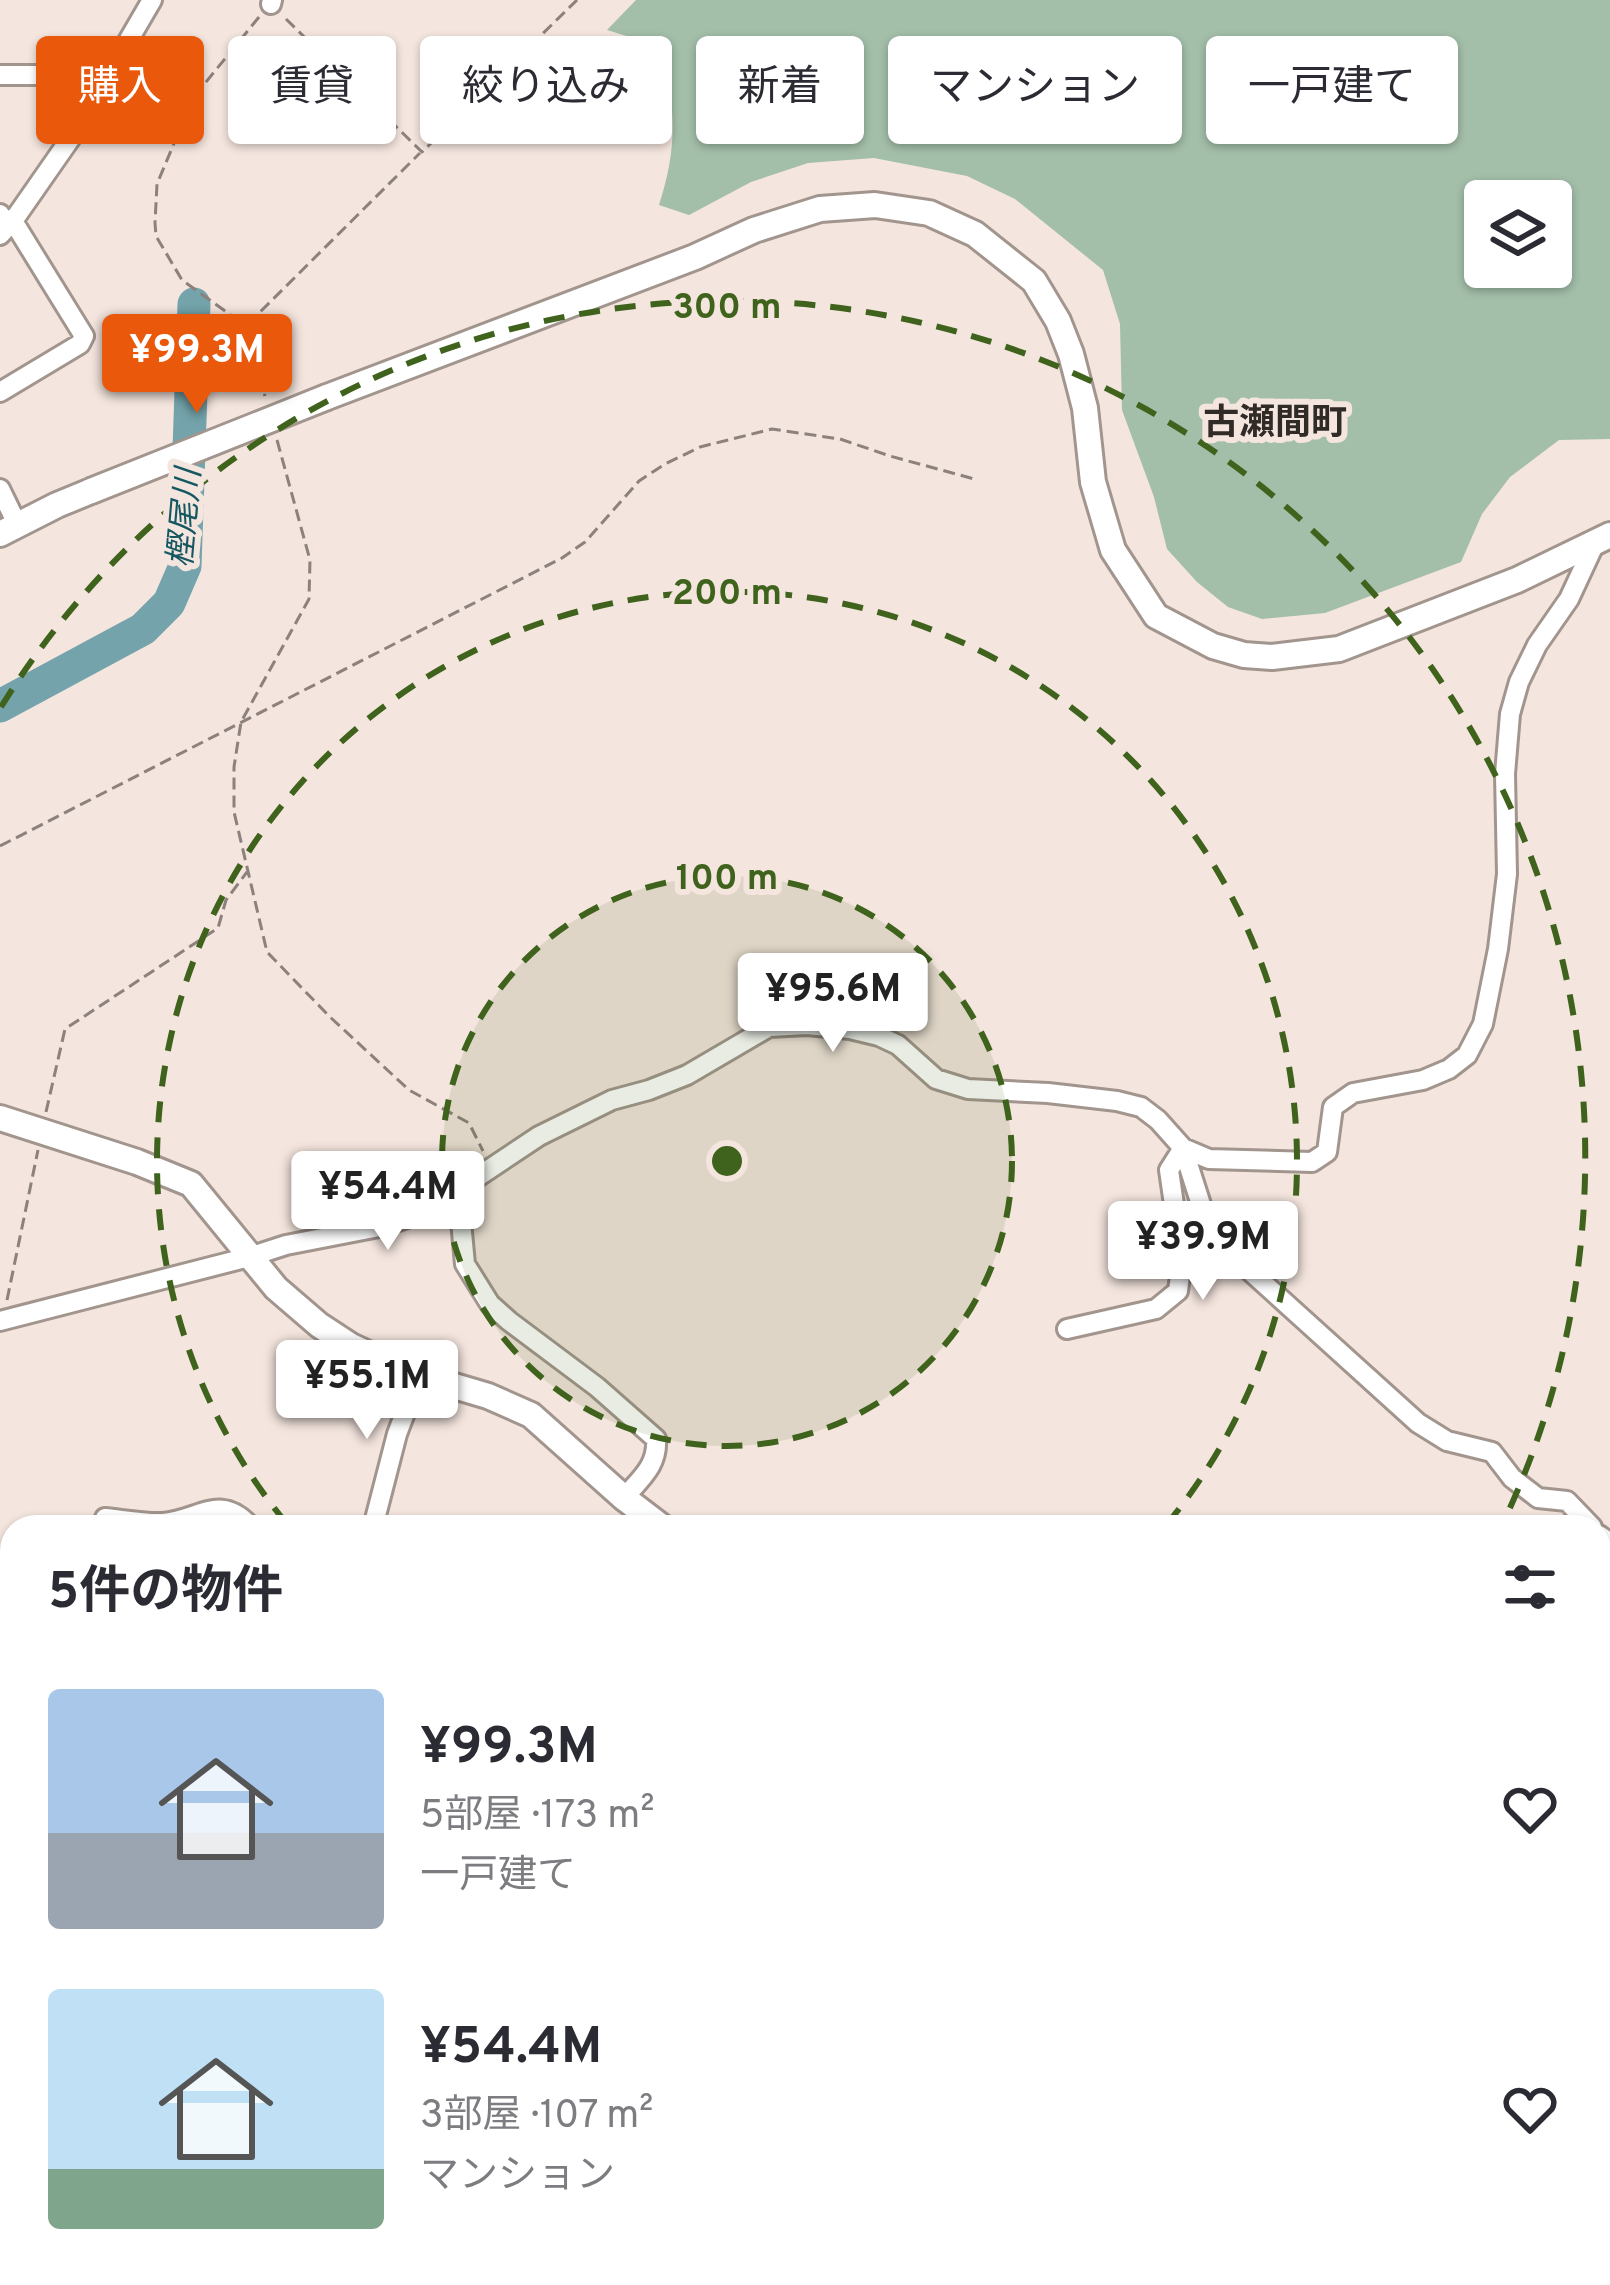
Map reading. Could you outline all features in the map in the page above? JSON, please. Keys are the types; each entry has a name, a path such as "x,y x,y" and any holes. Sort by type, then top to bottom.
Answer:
{"street":[{"path":"130,36 152,0"},
{"path":"0,75 36,75"},
{"path":"0,392 80,344 84,336 4,223 66,144"},
{"path":"0,489 9,530 91,491 754,230 820,209 875,205 929,213 974,234 1034,281 1071,354 1085,408 1093,482 1113,550 1156,616 1213,646 1272,657 1339,649 1517,580 1602,539"},
{"path":"1183,1148 1209,1159 1312,1162 1327,1152 1333,1107 1353,1093 1423,1080 1467,1055 1483,1024 1505,893 1510,714 1537,645 1602,539"},
{"path":"1,1321 249,1258 286,1244 379,1227 416,1215 539,1136 612,1100 687,1075 769,1028 850,1029 898,1045 937,1079 968,1089 1048,1093 1141,1107 1183,1148 1210,1233 1229,1252 1418,1423 1447,1441 1492,1452 1512,1478 1538,1498 1568,1501 1581,1515"},
{"path":"0,1118 191,1184 276,1288 319,1325 352,1346 419,1376 488,1396 531,1415 646,1515"},
{"path":"1067,1329 1156,1309 1178,1291 1182,1260 1169,1170 1183,1148"},
{"path":"458,1190 465,1264 490,1304 656,1439 650,1468 624,1498"},
{"path":"376,1515 397,1434 419,1376"},
{"path":"198,1515 211,1508 237,1515"}],"path":[{"path":"246,326 577,0"},
{"path":"269,411 246,326 182,280 156,236 157,184 193,98 272,2 422,152"},
{"path":"0,847 562,558 584,542 639,481 700,447 772,429 805,432 978,480"},
{"path":"275,433 310,560 309,599 241,722 234,767 234,812 267,952 409,1090 469,1123 491,1169"},
{"path":"1,1321 64,1029 218,928 226,900 248,871"}],"green space":[{"path":"636,0 1610,0 1610,439 1559,440 1510,477 1482,514 1461,562 1325,613 1262,619 1228,607 1167,549 1154,497 1122,410 1120,324 1103,270 1015,199 967,176 874,158 808,163 751,182 689,215 659,205 672,144 672,36 626,36 607,30"}],"waterway":[{"name":"樫尾川","path":"0,706 143,629 169,603 185,566 194,304"}],"district":[{"name":"古瀬間町","path":"1275,421"}]}
